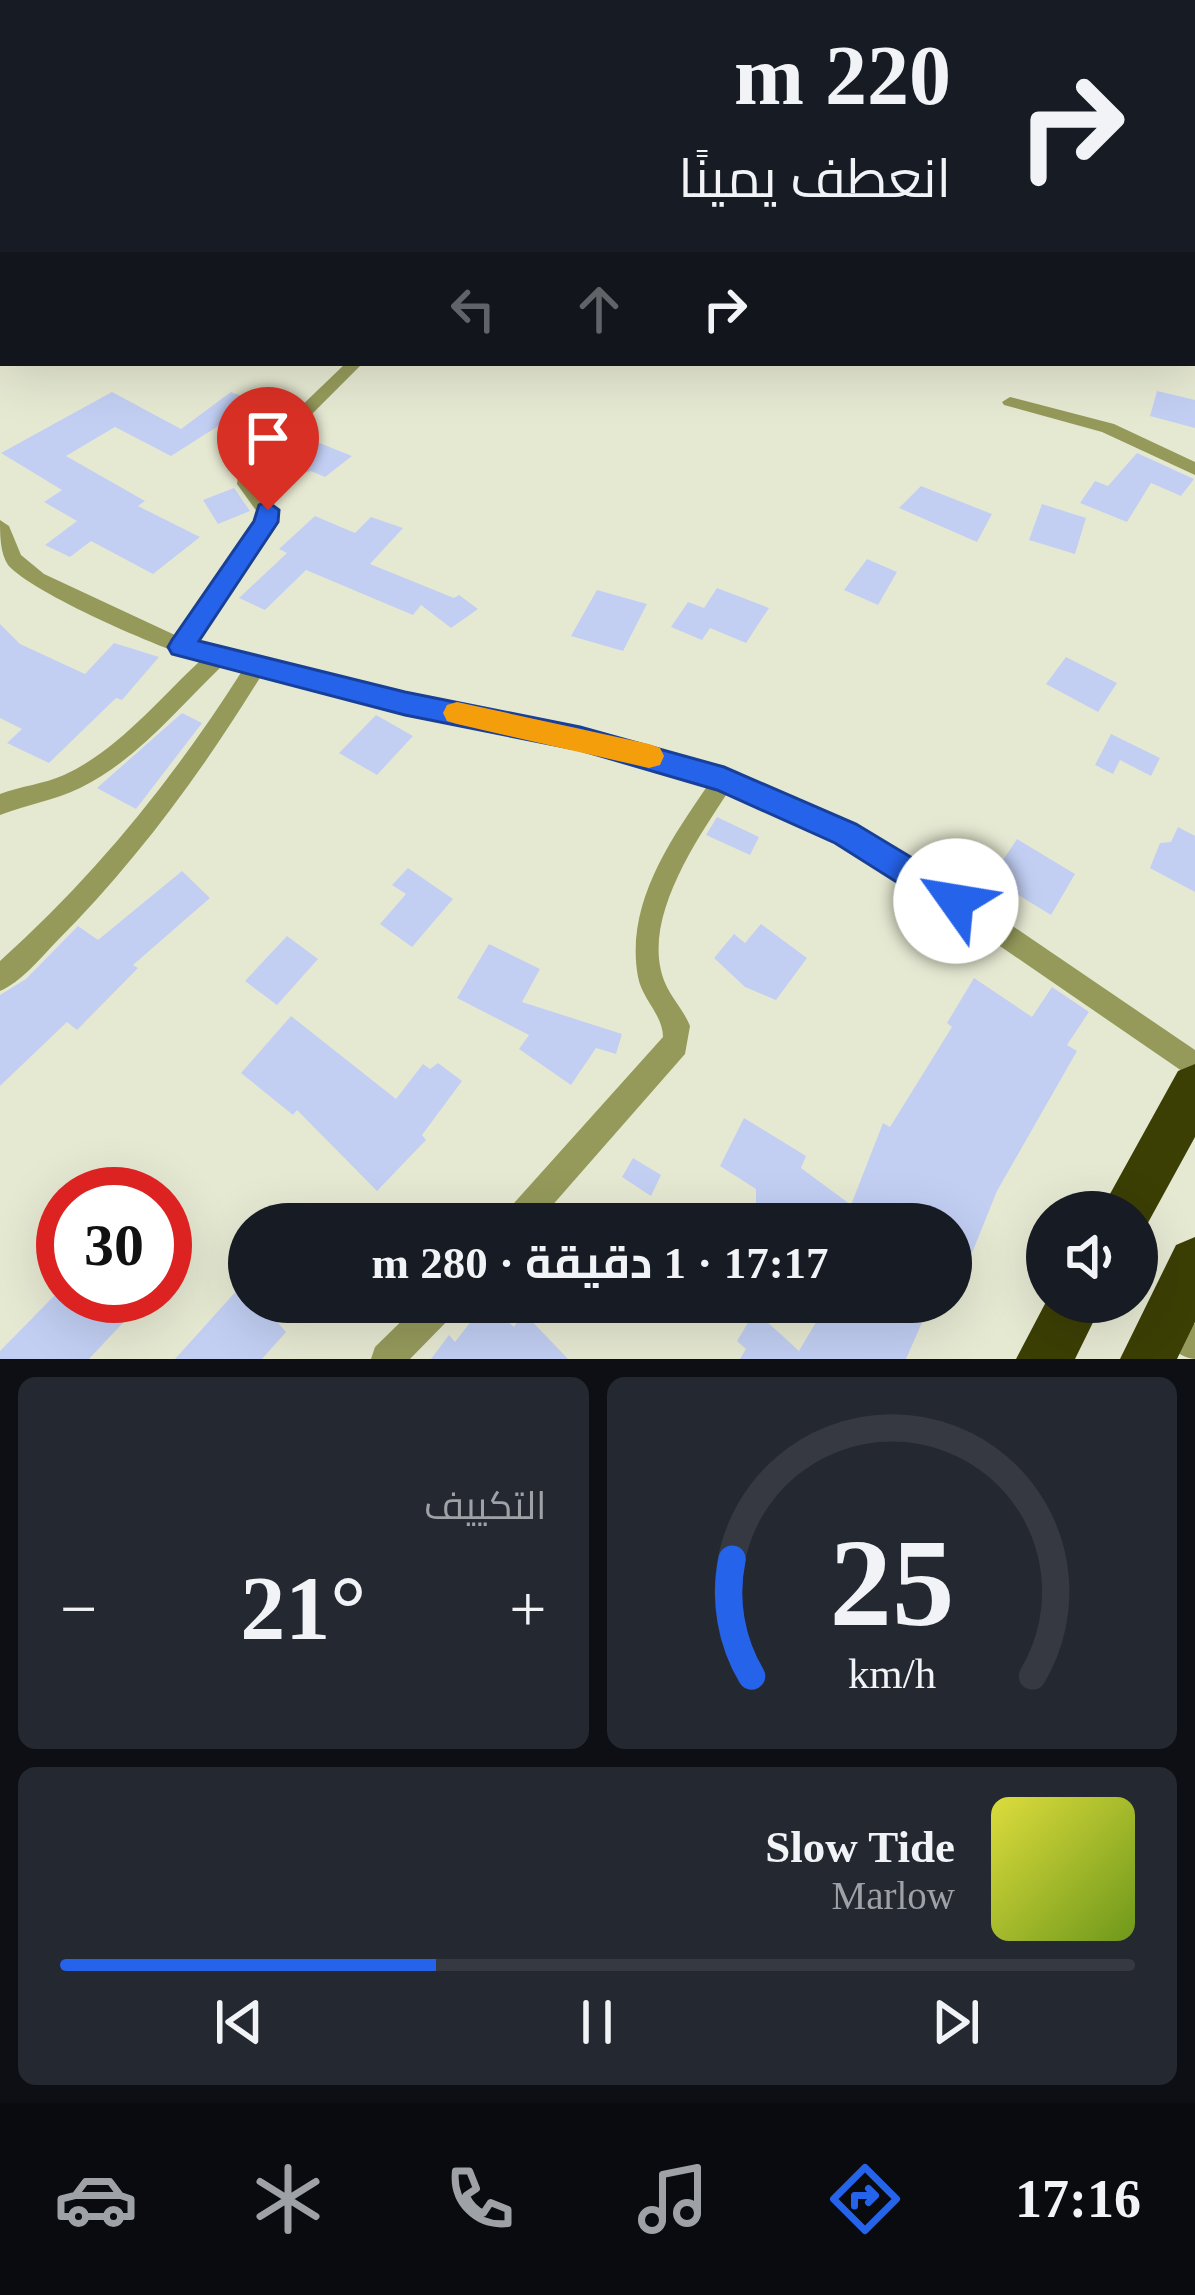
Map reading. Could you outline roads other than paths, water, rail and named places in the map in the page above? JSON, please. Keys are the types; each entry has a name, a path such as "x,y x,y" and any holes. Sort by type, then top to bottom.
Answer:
{"highway":[{"path":"1138,1191 1195,1088"},
{"path":"1170,1342 1195,1264"},
{"path":"1044,1359 1064,1323"}],"street":[{"path":"181,647 268,516 246,484 247,477 275,441 352,366"},
{"path":"1010,402 1108,428 1195,469"},
{"path":"0,526 6,561 63,594 181,647 255,668 580,739 724,780 845,833 1098,996 1195,1066"},
{"path":"0,805 20,794 67,784 93,769 216,659"},
{"path":"0,978 73,909 107,869 229,712 255,668"},
{"path":"535,1203 675,1044 680,1032 677,1020 656,1000 649,975 649,936 657,889 724,780"},
{"path":"387,1359 423,1323"}]}
